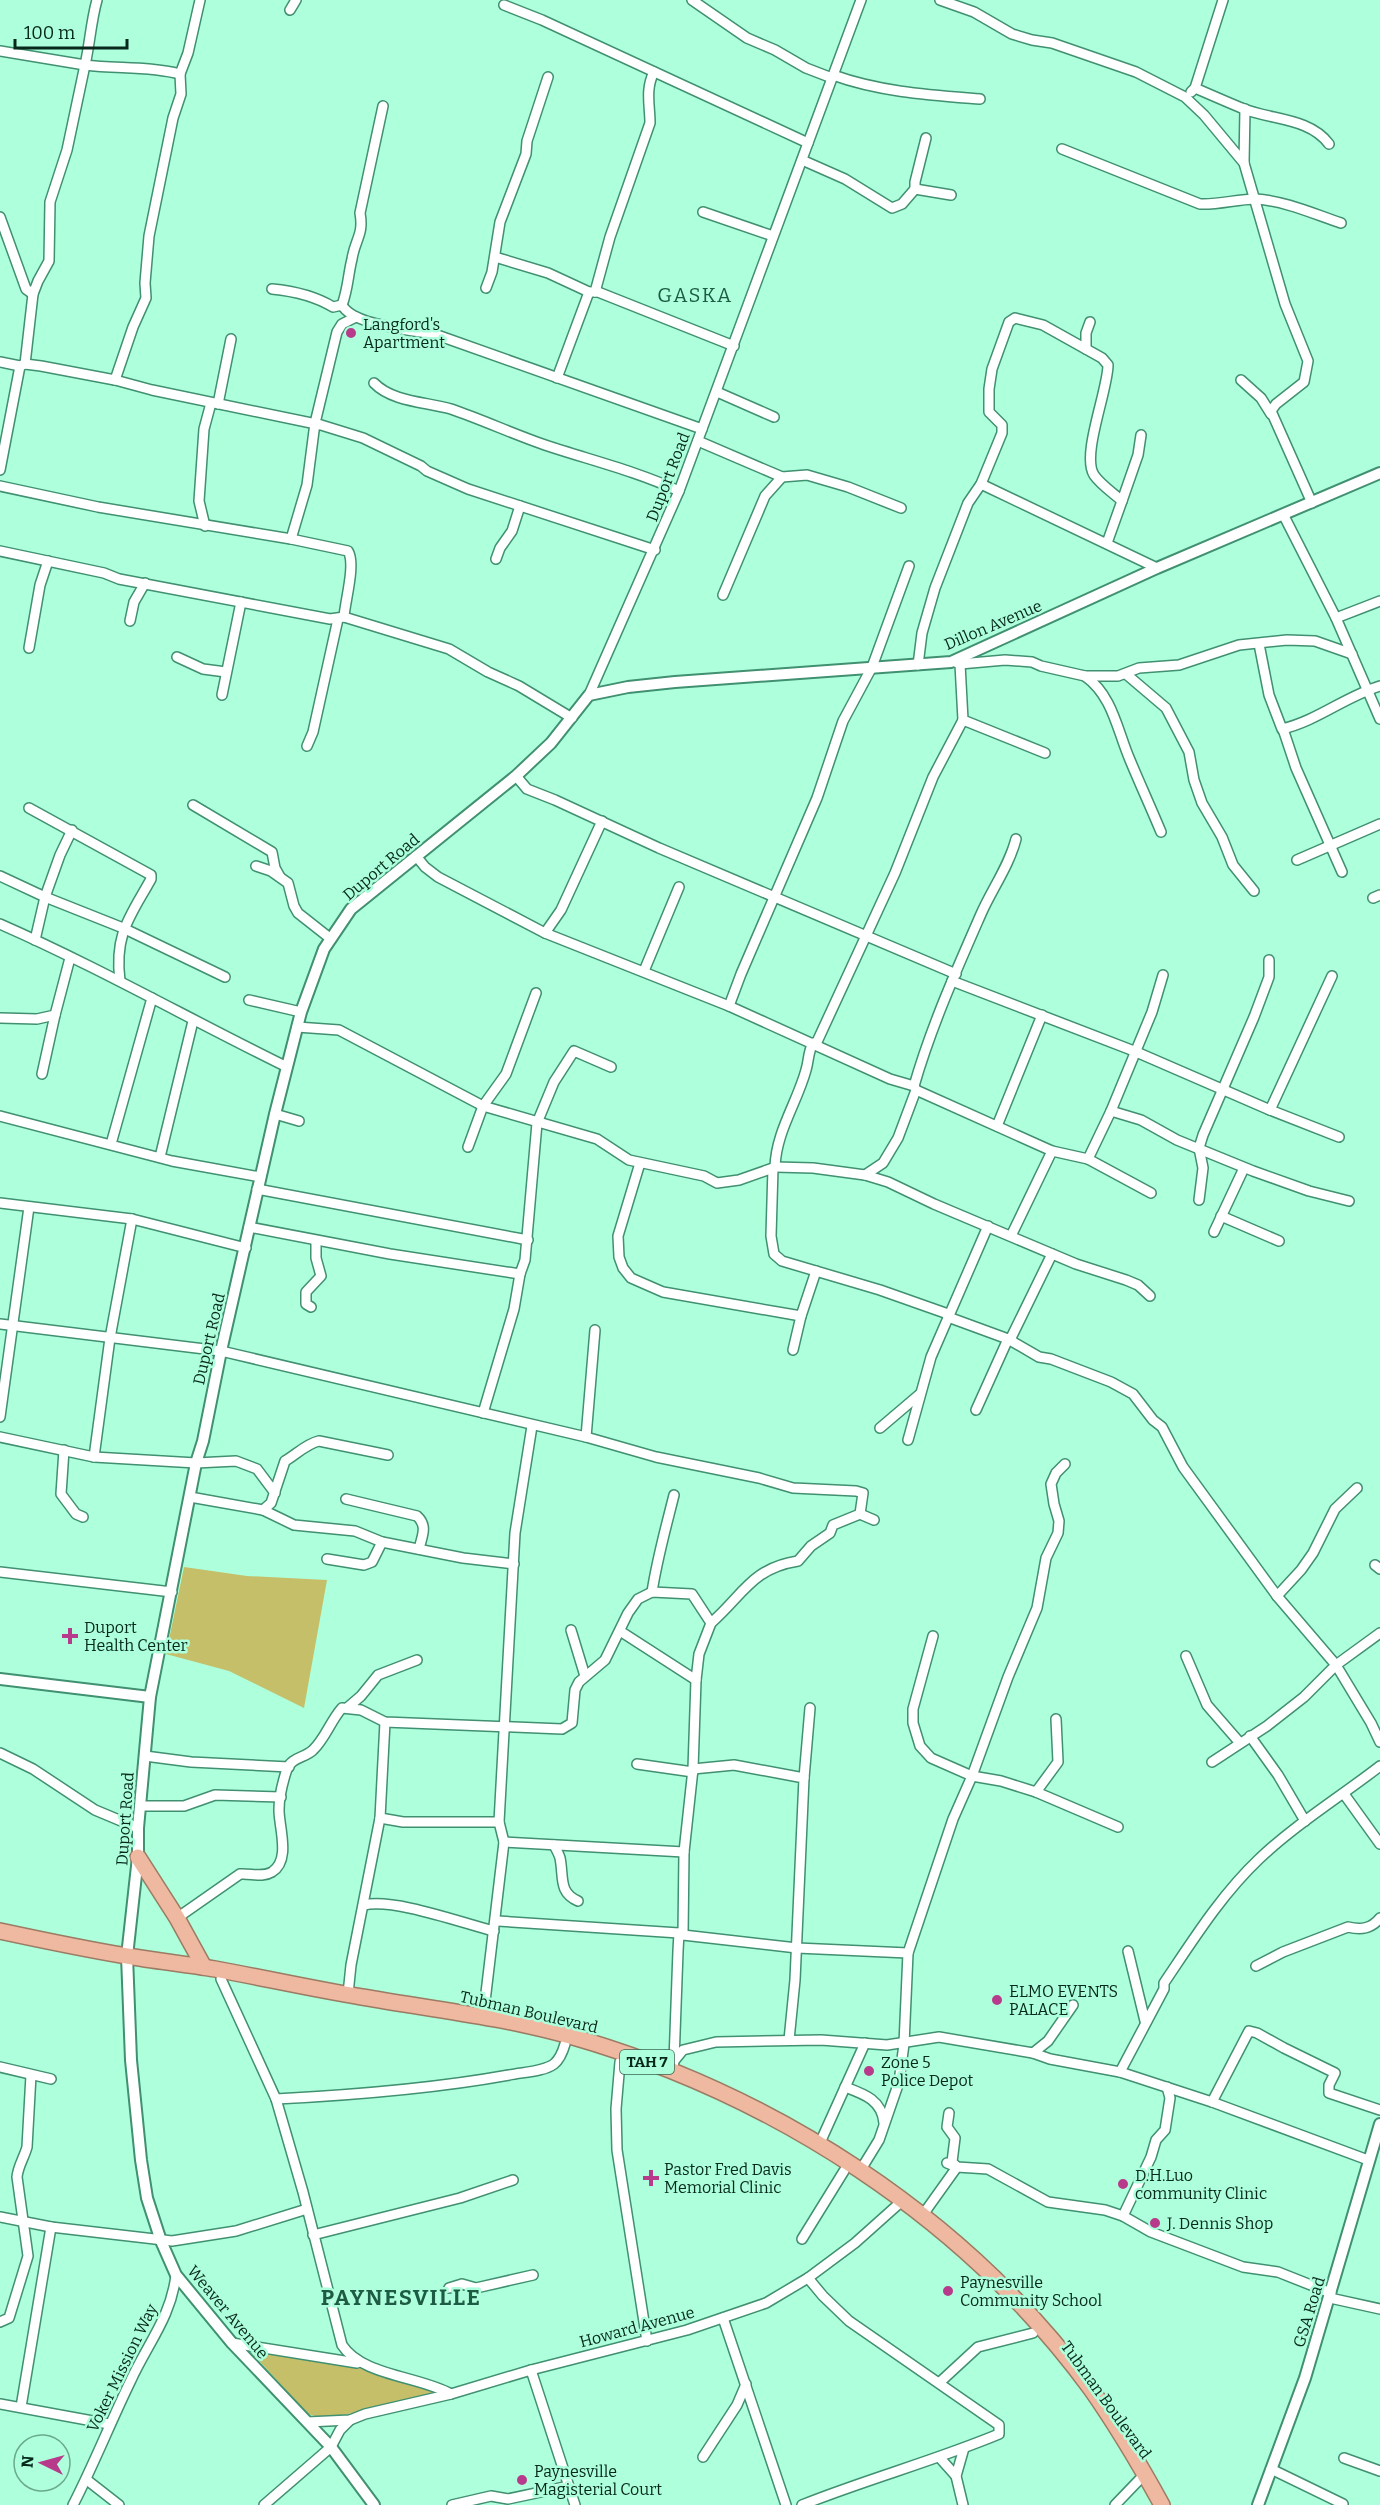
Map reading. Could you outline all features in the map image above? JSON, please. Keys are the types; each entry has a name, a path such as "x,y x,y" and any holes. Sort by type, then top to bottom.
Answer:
{"highway":[{"path":"138,1857 177,1918 204,1967"},
{"name":"Tubman Boulevard","path":"0,1931 127,1961 204,1967 483,2018 568,2036 673,2066 819,2145 860,2171 899,2204 1033,2332 1082,2392 1140,2479 1154,2505"},
{"name":"Tubman Boulevard","path":"0,1940 127,1961 565,2044 620,2062 736,2108 922,2216 1016,2301 1059,2349 1105,2409 1162,2505"}],"street":[{"path":"0,470 23,365 33,294 49,261 50,202 67,150 91,42 92,15 97,0"},
{"path":"115,380 133,327 146,298 149,236 173,118 181,94 180,74 188,53 200,0"},
{"path":"290,10 296,0"},
{"path":"692,0 747,38 776,50 806,69 868,87 920,95 980,99"},
{"path":"940,0 974,12 1012,34 1052,43 1136,72 1185,98 1204,115 1244,163 1285,304 1308,361 1304,382 1272,408 1272,417"},
{"path":"1185,98 1196,88 1223,0"},
{"name":"Duport Road","path":"127,1961 138,1857 138,1828 150,1697 196,1463 246,1248 257,1189 301,1012 320,959 351,909 516,776 551,743 590,695 679,491 802,160 858,1"},
{"path":"504,5 808,143"},
{"path":"0,51 111,69 139,67 180,74"},
{"path":"557,378 579,313 592,292 650,123 647,105 654,72"},
{"path":"486,288 495,257 500,222 526,154 527,141 548,77"},
{"path":"1196,88 1245,109 1306,125 1322,135 1329,144"},
{"path":"342,305 350,282 351,260 360,237 362,225 360,213 383,106"},
{"path":"1244,163 1245,109"},
{"path":"802,160 845,179 892,208 902,204 915,189 926,138"},
{"path":"1062,149 1200,204 1214,205 1254,199 1278,202 1341,223"},
{"path":"915,189 951,195"},
{"path":"703,212 773,237"},
{"path":"0,217 26,289 33,294"},
{"path":"495,257 548,273 734,346"},
{"path":"272,289 292,291 324,301 333,307 342,305"},
{"path":"342,305 345,310 356,317 437,335 702,429"},
{"path":"291,539 307,485 315,423 337,332 342,324 356,317"},
{"path":"918,665 922,633 935,588 968,503 981,484 1002,433 1002,425 989,412 989,389 992,369 1009,322 1015,318 1043,325 1102,358 1108,365 1108,379 1096,418 1092,469 1095,477 1122,501"},
{"path":"1086,349 1086,333 1090,322"},
{"path":"206,526 199,501 204,429 214,403 231,339"},
{"path":"0,362 115,380 315,423 363,438 468,489 655,550"},
{"path":"1241,380 1261,398 1272,417 1312,503"},
{"path":"374,383 380,389 392,394 452,410 679,491"},
{"path":"717,392 774,417"},
{"path":"1107,543 1138,455 1141,435"},
{"path":"698,441 782,477 807,474 901,508"},
{"name":"Dillon Avenue","path":"590,695 628,687 675,682 956,663 1157,568 1284,516 1380,473"},
{"path":"723,595 765,496 782,477"},
{"path":"981,484 1157,568"},
{"path":"0,486 98,507 291,539 348,551 351,556 351,566 341,618 313,732 307,747"},
{"path":"496,559 500,548 512,531 520,506"},
{"path":"1284,516 1336,618 1380,719"},
{"path":"0,551 105,573 119,579 341,618 450,649 572,718"},
{"path":"29,648 40,585 48,561"},
{"path":"729,1006 817,798 843,721 872,667 909,566"},
{"path":"130,621 134,602 145,583"},
{"path":"1336,618 1380,601"},
{"path":"222,695 241,602"},
{"path":"1352,654 1315,641 1287,640 1239,645 1179,665 1139,668 1126,674 1085,675 1032,662 1005,660 956,663 963,720 933,777 895,873 815,1044 809,1050 807,1068 781,1134 776,1154 771,1236 774,1254 782,1261 880,1290 948,1315 1009,1340 1039,1357 1051,1359 1111,1382 1133,1394 1153,1420 1162,1427 1183,1467 1277,1596 1336,1665 1380,1742"},
{"path":"1259,644 1269,695 1296,768 1342,872"},
{"path":"177,657 203,669 226,672"},
{"path":"1126,674 1166,708 1189,752 1194,780 1202,803 1222,837 1233,865 1254,891"},
{"path":"1085,675 1094,682 1110,703 1130,759 1161,832"},
{"path":"1283,729 1380,686"},
{"path":"963,720 1045,753"},
{"path":"516,776 527,789 602,821 659,849 1071,1028 1134,1051 1339,1137"},
{"path":"193,806 272,852 275,868 280,877"},
{"path":"29,808 151,875 151,879 123,928 119,954 120,981"},
{"path":"545,933 561,910 602,821"},
{"path":"1297,860 1380,824"},
{"path":"34,940 45,897 72,830"},
{"path":"865,1175 882,1163 898,1138 915,1088 928,1038 981,914 1012,854 1016,839"},
{"path":"416,856 438,877 545,933 729,1006 890,1079 937,1097 1052,1151 1089,1159 1151,1193"},
{"path":"256,866 288,883 298,913 331,939"},
{"path":"0,876 45,897 123,928 225,977"},
{"path":"644,971 679,887"},
{"path":"0,924 120,981 193,1021 287,1067"},
{"path":"42,1074 70,958"},
{"path":"1199,1200 1203,1168 1199,1148 1207,1120 1239,1055 1269,977 1269,960"},
{"path":"1089,1159 1152,1011 1163,975"},
{"path":"1270,1110 1332,976"},
{"path":"468,1148 483,1106 506,1074 536,993"},
{"path":"111,1144 152,998"},
{"path":"249,1000 301,1012"},
{"path":"0,1018 37,1019 55,1015"},
{"path":"997,1126 1042,1015"},
{"path":"160,1157 193,1021"},
{"path":"297,1027 339,1030 483,1106 597,1139 629,1160 640,1163 704,1176 717,1183 739,1180 774,1168 813,1168 865,1175 888,1182 1076,1264 1138,1285 1150,1296"},
{"path":"483,1413 514,1309 528,1240 537,1123 554,1082 574,1052 611,1067"},
{"path":"1111,1111 1141,1120 1177,1140 1244,1168 1309,1191 1349,1201"},
{"path":"275,1114 299,1121"},
{"path":"0,1116 160,1157 260,1177"},
{"path":"1011,1236 1052,1151"},
{"path":"640,1163 618,1236 619,1257 623,1268 631,1278 663,1292 801,1316"},
{"path":"1214,1232 1244,1168"},
{"path":"257,1189 528,1240"},
{"path":"0,1203 132,1219 246,1248"},
{"path":"0,1417 29,1207"},
{"path":"1221,1216 1279,1241"},
{"path":"94,1456 110,1338 132,1219"},
{"path":"908,1440 931,1357 988,1226"},
{"path":"249,1227 316,1241 520,1274"},
{"path":"311,1307 306,1304 306,1292 324,1277 316,1258 316,1241"},
{"path":"976,1410 1052,1254"},
{"path":"793,1350 801,1316 816,1271"},
{"path":"0,1324 221,1352 586,1437 656,1457 759,1478 793,1488 863,1493 860,1514"},
{"path":"586,1437 595,1330"},
{"path":"880,1428 921,1393"},
{"path":"483,2018 504,1842 499,1822 519,1500 532,1426"},
{"path":"0,1437 94,1456 196,1463 236,1461 257,1469 274,1493"},
{"path":"263,1510 271,1503 285,1461 313,1442 319,1441 388,1455"},
{"path":"64,1450 61,1494 76,1514 84,1517"},
{"path":"860,2171 879,2140 899,2082 904,2044 908,1953 944,1844 1037,1608 1046,1558 1058,1533 1059,1521 1051,1484 1056,1473 1065,1464"},
{"path":"1277,1596 1313,1553 1335,1509 1357,1488"},
{"path":"652,1592 655,1569 663,1547 674,1495"},
{"path":"190,1497 263,1510 294,1525 355,1532 382,1542 463,1558 514,1564"},
{"path":"346,1499 417,1516 423,1521 424,1528 419,1549"},
{"path":"673,2066 684,1852 693,1771 699,1654 711,1623 760,1575 778,1564 798,1561 811,1546 830,1533 833,1525 860,1514 874,1520"},
{"path":"327,1559 364,1565 372,1562 382,1542"},
{"path":"0,1572 172,1592"},
{"path":"177,1918 240,1874 264,1875 273,1871 282,1857 279,1810 289,1767 295,1759 313,1750 342,1708 361,1710 385,1722 562,1729 572,1723 575,1690 585,1676 605,1660 638,1599 652,1592 692,1594 711,1623"},
{"path":"571,1630 585,1676"},
{"path":"620,1631 696,1680"},
{"path":"1212,1762 1304,1697 1336,1665 1380,1633"},
{"path":"933,1636 913,1709 913,1723 920,1746 931,1758 972,1776 1036,1792 1119,1827"},
{"path":"1186,1656 1207,1705 1240,1743"},
{"path":"347,1708 361,1696 378,1675 417,1660"},
{"path":"0,1679 150,1697"},
{"path":"789,2040 797,1948 804,1778 810,1708"},
{"path":"1036,1792 1058,1762 1056,1719"},
{"path":"348,1995 351,1965 380,1818 385,1722"},
{"path":"1250,1736 1305,1821"},
{"path":"0,1753 33,1769 95,1810 138,1828"},
{"path":"145,1756 289,1767"},
{"path":"637,1764 693,1771 734,1765 804,1778"},
{"path":"1120,2072 1164,1989 1164,1983 1202,1925 1259,1859 1305,1821 1380,1766"},
{"path":"1344,1794 1380,1844"},
{"path":"140,1806 184,1806 214,1795 281,1797"},
{"path":"380,1818 403,1822 499,1822"},
{"path":"504,1842 684,1852"},
{"path":"554,1845 560,1857 564,1891 578,1902"},
{"path":"364,1905 382,1904 494,1931"},
{"path":"1256,1966 1283,1952 1348,1927 1359,1930 1368,1927 1380,1918"},
{"path":"498,1921 681,1934 797,1948 908,1953"},
{"path":"1128,1951 1145,2021"},
{"name":"Weaver Avenue","path":"127,1961 131,2060 141,2160 147,2198 160,2241 176,2275 232,2343 331,2447 374,2505"},
{"path":"221,1979 276,2099 342,2345 351,2357 362,2364"},
{"path":"1033,2053 1048,2040 1073,2005"},
{"path":"1212,2102 1250,2031 1335,2073 1329,2085 1329,2093 1380,2110"},
{"path":"673,2066 683,2049 716,2042 851,2041 887,2045 939,2037 1033,2053 1050,2059 1120,2072 1212,2102 1368,2160"},
{"path":"819,2145 865,2043"},
{"path":"276,2099 375,2093 465,2082 539,2069 554,2064 565,2044"},
{"path":"620,2062 616,2109 617,2150 647,2341"},
{"path":"0,2067 51,2079"},
{"path":"0,2322 9,2318 28,2256 22,2220 18,2169 25,2157 27,2147 31,2075"},
{"path":"845,2087 874,2100 881,2108 884,2126"},
{"path":"1123,2216 1151,2157 1156,2140 1165,2130 1170,2098 1167,2087"},
{"path":"949,2113 947,2127 956,2138 952,2162 957,2167"},
{"name":"GSA Road","path":"1258,2505 1305,2378 1368,2160 1379,2130"},
{"path":"947,2163 957,2167 988,2169 1048,2202 1105,2210 1123,2216 1151,2232 1243,2267 1278,2272 1330,2296 1380,2309"},
{"path":"922,2216 957,2167"},
{"path":"802,2239 844,2171"},
{"path":"313,2235 460,2198 513,2180"},
{"name":"Howard Avenue","path":"307,2422 350,2420 365,2414 451,2394 531,2370 647,2341 766,2303 808,2278 855,2243 899,2204"},
{"path":"0,2217 51,2227 128,2235 160,2241 188,2240 236,2231 307,2209"},
{"path":"21,2407 51,2227"},
{"name":"Voker Mission Way","path":"73,2505 87,2480 109,2424 142,2357 165,2320 174,2293 176,2275"},
{"path":"448,2288 462,2284 476,2288 533,2275"},
{"path":"802,2505 864,2481 940,2458 999,2434 999,2425 849,2321 822,2296 808,2278"},
{"path":"723,2318 786,2505"},
{"path":"939,2383 978,2347 1033,2332"},
{"path":"232,2343 362,2364 439,2387 451,2394"},
{"path":"531,2370 575,2505"},
{"path":"704,2457 737,2405 746,2384"},
{"path":"0,2404 109,2424"},
{"path":"264,2505 331,2447 340,2430 350,2420"},
{"path":"956,2476 964,2448"},
{"path":"940,2458 956,2476 963,2505"},
{"path":"1344,2458 1380,2471"},
{"path":"1271,2469 1343,2504"},
{"path":"1115,2505 1140,2479"},
{"path":"87,2480 119,2505"},
{"path":"452,2505 491,2496 508,2499 569,2486"}],"shaded area":[{"path":"184,1567 247,1576 327,1580 304,1708 229,1671 166,1654"},
{"path":"251,2352 292,2356 384,2372 443,2393 326,2419 308,2414"}],"place":[{"name":"Langford's Apartment","path":"351,333"},
{"name":"Duport Health Center","path":"70,1636"},
{"name":"ELMO EVENTS PALACE","path":"997,2000"},
{"name":"Zone 5 Police Depot","path":"869,2071"},
{"name":"Pastor Fred Davis Memorial Clinic","path":"651,2178"},
{"name":"D.H.Luo community Clinic","path":"1123,2184"},
{"name":"J. Dennis Shop","path":"1155,2223"},
{"name":"Paynesville Community School","path":"948,2291"},
{"name":"Paynesville Magisterial Court","path":"522,2480"}],"district":[{"name":"GASKA","path":"695,295"},
{"name":"PAYNESVILLE","path":"401,2297"}]}
